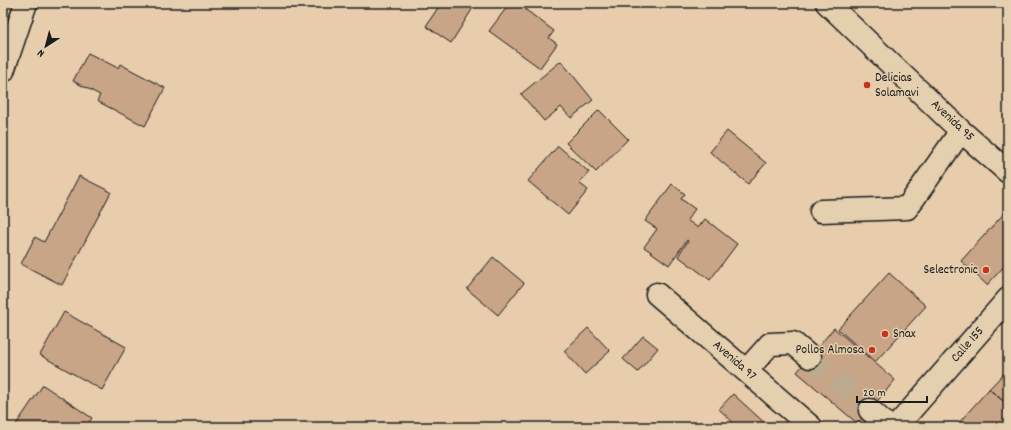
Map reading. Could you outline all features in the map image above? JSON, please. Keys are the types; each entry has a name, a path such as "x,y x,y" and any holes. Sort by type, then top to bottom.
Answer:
{"street":[{"path":"3,71 26,3"},
{"name":"Avenida 95","path":"827,3 961,131 1008,172"},
{"path":"821,211 907,208 961,131"},
{"name":"Avenida 97","path":"657,294 811,427"},
{"name":"Calle 155","path":"896,427 1008,299"},
{"path":"746,371 770,344 793,343 810,357"},
{"path":"870,410 890,427"}],"building":[{"path":"441,3 476,3 451,43 426,26"},
{"path":"510,3 523,3 528,7 526,10 554,31 549,38 557,44 540,68 489,31"},
{"path":"88,53 118,68 120,64 165,88 145,126 97,101 100,95 73,81"},
{"path":"561,61 593,100 571,118 561,107 544,121 521,94"},
{"path":"599,110 628,139 596,172 566,143"},
{"path":"727,131 766,163 748,184 710,152"},
{"path":"558,146 589,172 579,183 588,190 568,215 528,181"},
{"path":"79,176 111,192 62,285 21,264 35,237 44,242"},
{"path":"672,184 685,194 681,199 695,209 687,220 698,228 705,219 737,244 710,280 678,256 688,241 687,240 669,265 644,247 657,229 645,221"},
{"path":"1008,209 1008,262 987,285 961,261"},
{"path":"493,257 524,283 498,315 467,289"},
{"path":"889,273 926,306 875,362 838,329"},
{"path":"64,312 126,347 102,390 40,355"},
{"path":"588,328 610,351 585,374 564,351"},
{"path":"834,328 895,380 858,424 797,372"},
{"path":"643,336 658,348 638,372 623,359"},
{"path":"1008,369 1008,405 989,389"},
{"path":"43,385 92,418 86,427 15,426"},
{"path":"989,389 1008,405 1008,427 955,427"},
{"path":"733,394 769,427 738,427 719,409"}],"tunnel":[{"path":"810,357 870,410"}],"place":[{"name":"Delicias Solamavi","path":"867,85"},
{"name":"Selectronic","path":"986,270"},
{"name":"Snax","path":"885,334"},
{"name":"Pollos Almosa","path":"872,350"}]}
